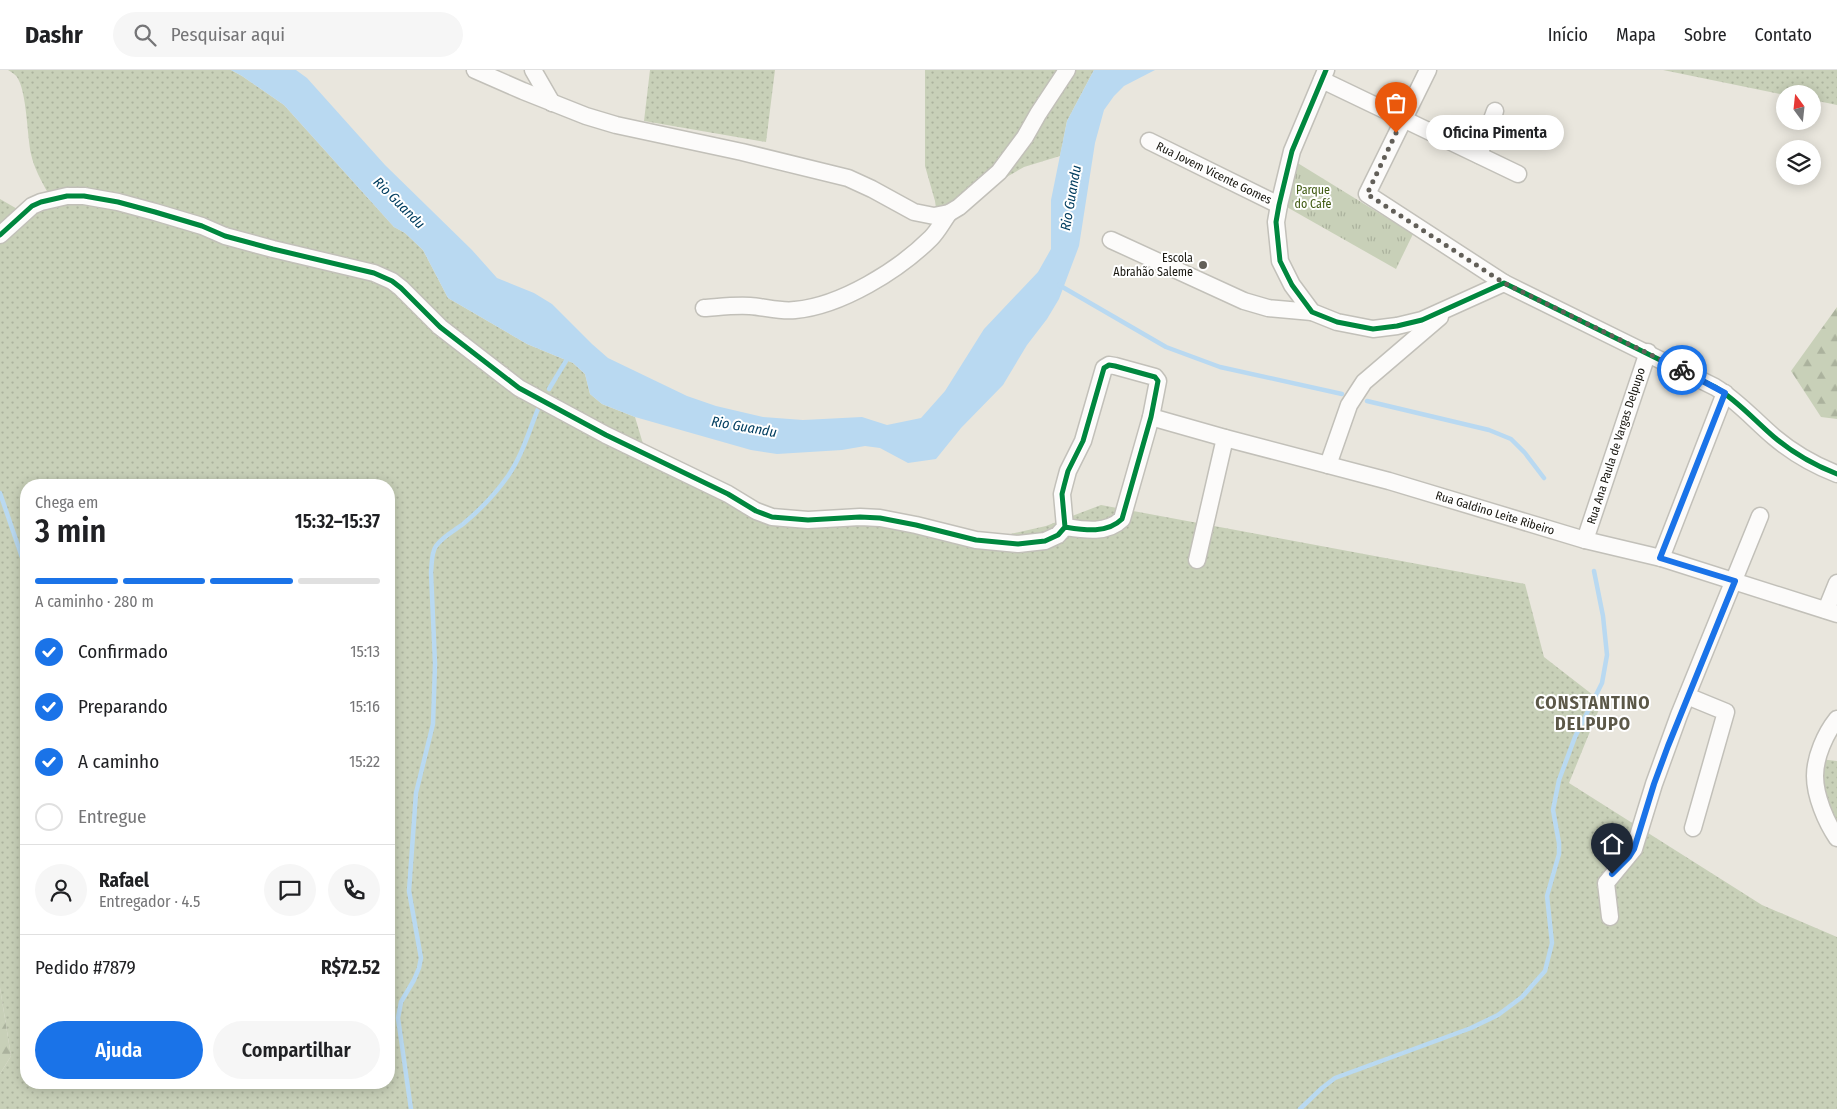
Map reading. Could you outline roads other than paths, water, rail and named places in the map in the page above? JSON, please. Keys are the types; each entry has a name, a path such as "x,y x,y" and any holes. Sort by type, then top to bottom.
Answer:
{"street":[{"path":"475,70 586,116 616,125 742,152 848,178 920,214 934,216 949,213 959,207 984,186 1009,160 1067,70"},
{"path":"533,70 552,103"},
{"path":"1428,70 1367,194 1504,283 1648,352 1725,393 1789,448 1806,460 1837,474"},
{"path":"1312,312 1292,285 1280,260 1276,222 1292,151 1324,75 1404,118 1518,174"},
{"path":"1479,156 1495,111"},
{"name":"Rua Jovem Vicente Gomes","path":"1149,141 1279,205"},
{"path":"0,234 27,210 42,202 67,196 84,196 118,202 202,226 225,236 374,273 401,288 440,327 519,388 623,444 728,494 756,511 772,517 800,519 860,517 886,519 976,540 1018,544 1045,541 1058,535 1065,527 1062,494 1064,486 1068,471 1083,441 1106,367 1109,365 1115,366 1156,377 1158,381 1151,417 1122,519 1115,525 1104,529 1088,530 1065,527"},
{"path":"704,308 748,306 793,311 821,306 848,295 879,277 913,253 932,236 949,213"},
{"path":"1111,240 1244,301 1268,308 1312,312 1337,322 1373,329 1422,320 1504,283"},
{"path":"1328,465 1349,405 1364,382 1451,308"},
{"name":"Rua Ana Paula de Vargas Delpupo","path":"1585,540 1648,352"},
{"path":"1660,558 1725,393"},
{"name":"Rua Galdino Leite Ribeiro","path":"1151,417 1398,483 1585,540 1660,558 1831,612"},
{"path":"1197,560 1225,438"},
{"path":"1610,917 1606,883 1634,849 1654,784 1687,696 1760,516"},
{"path":"1831,612 1837,583"},
{"path":"1687,696 1726,712 1693,828"},
{"path":"1837,719 1825,737 1819,753 1815,776 1818,795 1826,818 1837,838"}],"water":[{"name":"Rio Guandu","path":"231,70 296,70 307,78 385,165 472,250 497,278 534,293 552,304 608,358 687,396 716,406 763,417 803,420 862,417 887,425 921,418 945,391 984,329 1038,272 1051,249 1051,200 1067,121 1094,70 1155,70 1124,86 1104,110 1095,143 1079,246 1059,299 1047,319 1027,345 1003,385 961,428 936,459 908,463 880,448 865,446 842,450 777,454 751,450 635,417 602,404 590,394 585,374 573,363 527,344 448,298 423,250 405,233 394,227 284,105"}],"waterway":[{"path":"1059,285 1166,347 1220,367 1342,394"},
{"path":"549,389 569,356"},
{"path":"1367,401 1489,430 1511,439 1525,453 1544,478"},
{"path":"411,1109 398,1018 401,1002 414,980 421,958 409,891 416,793 433,724 435,664 432,555 439,542 476,513 508,476 521,452 538,409"},
{"path":"0,493 20,551"},
{"path":"1300,1109 1335,1078 1471,1028 1498,1015 1522,997 1545,971 1552,943 1547,896 1559,854 1553,810 1559,780 1575,737 1602,683 1607,655 1603,616 1594,571"}],"place":[{"name":"Oficina Pimenta","path":"1396,133"},
{"name":"Escola Abrahão Saleme","path":"1203,265"}],"district":[{"name":"CONSTANTINO DELPUPO","path":"1593,713"}],"park label":[{"name":"Parque do Café","path":"1313,197"}]}
